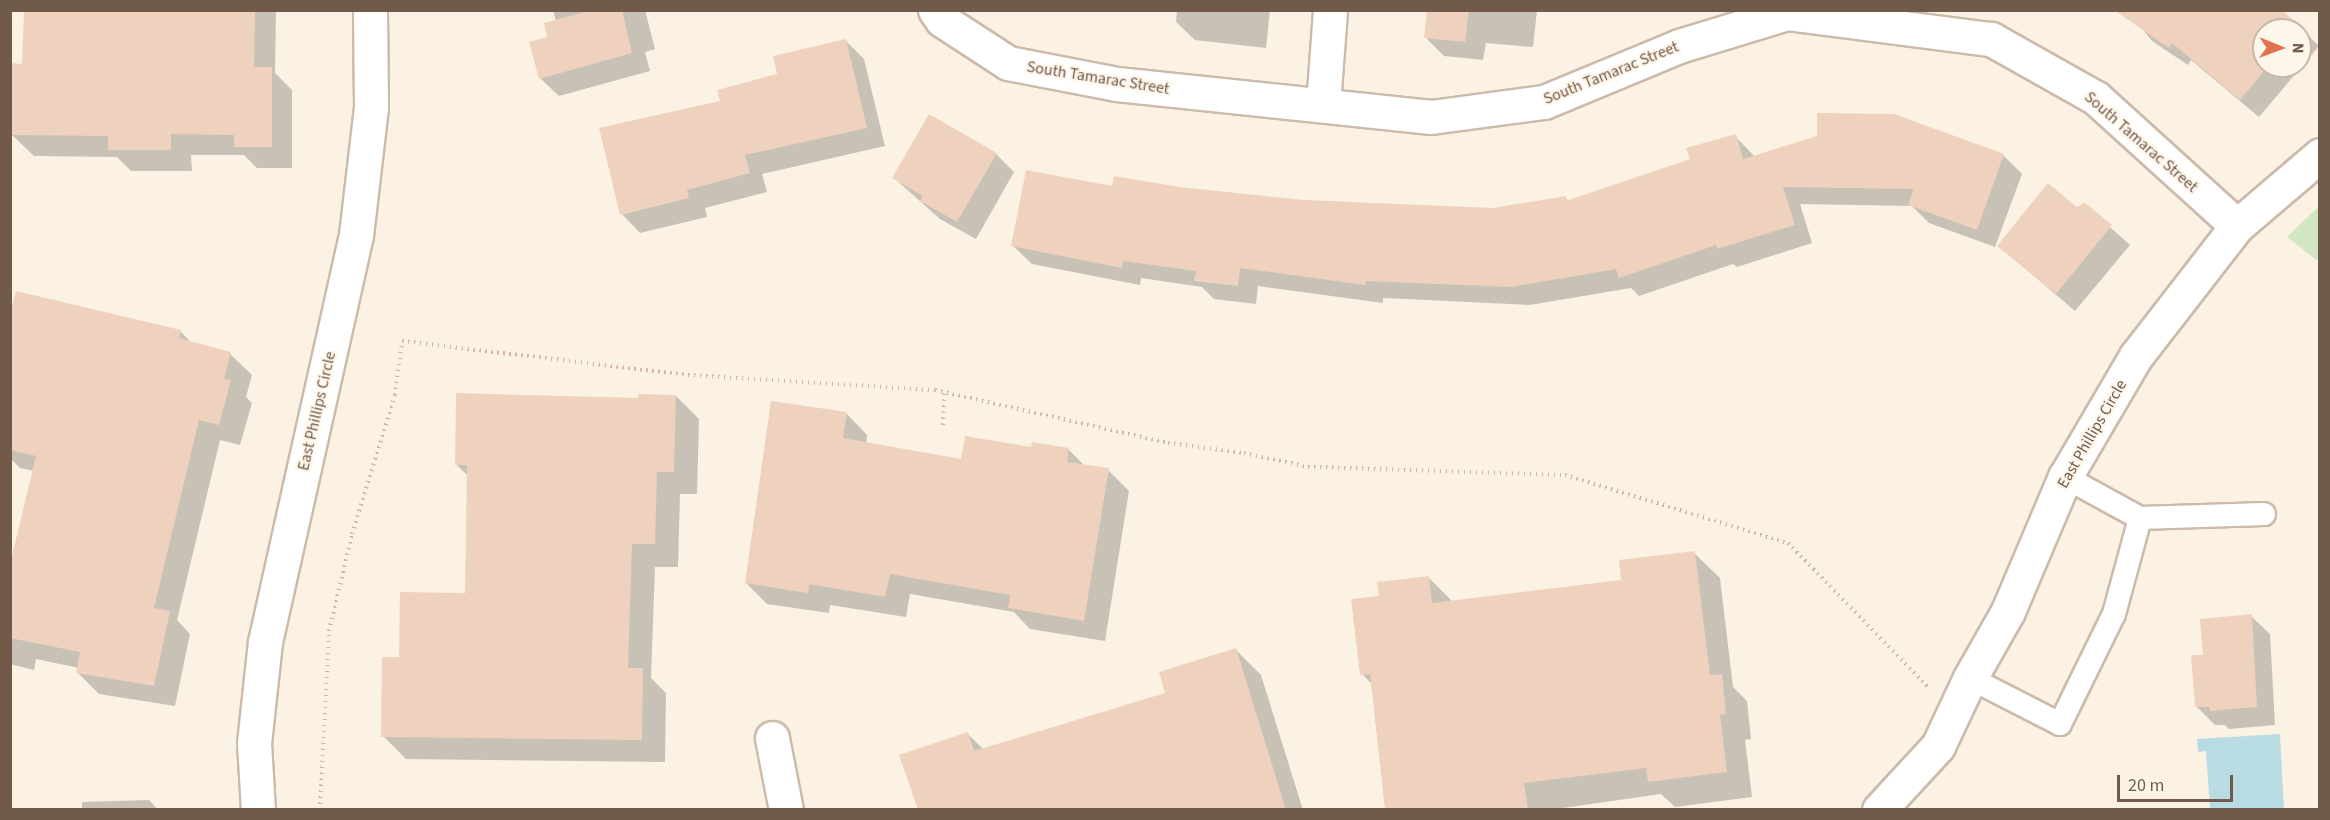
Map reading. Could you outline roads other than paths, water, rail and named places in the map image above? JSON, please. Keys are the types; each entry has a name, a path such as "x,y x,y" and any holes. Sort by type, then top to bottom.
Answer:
{"street":[{"name":"East Phillips Circle","path":"258,810 254,743 265,642 356,235 372,107 370,10"},
{"name":"South Tamarac Street","path":"935,10 942,20 1008,63 1117,84 1431,117 1544,102 1679,46 1787,12 1991,39 2096,98 2237,226"},
{"path":"1323,104 1329,10"},
{"name":"East Phillips Circle","path":"1880,810 1938,746 1963,692 2008,611 2065,477 2136,356 2237,226 2319,155"},
{"path":"772,738 786,810"}],"lane":[{"path":"2065,477 2140,518 2264,514"},
{"path":"1963,692 2060,724 2114,614 2140,518"}],"water":[{"path":"2280,734 2284,809 2210,809 2206,751 2198,752 2197,739"}]}
